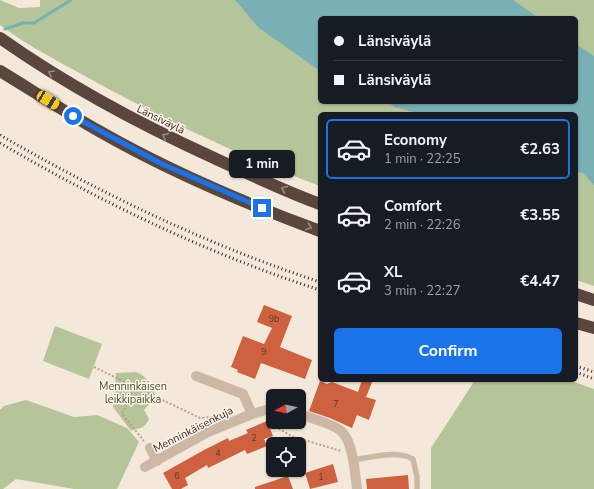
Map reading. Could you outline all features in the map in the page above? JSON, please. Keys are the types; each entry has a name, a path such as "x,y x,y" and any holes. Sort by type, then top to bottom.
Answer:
{"highway":[{"name":"Länsiväylä","path":"0,38 42,68 110,108 224,163 318,203"},
{"path":"0,71 99,131 160,163 220,191 318,230"},
{"path":"578,295 594,300"},
{"path":"578,324 594,328"}],"street":[{"path":"196,376 243,394 252,414"},
{"name":"Menninkäisenkuja","path":"145,467 208,432 252,414 266,410"},
{"path":"306,417 337,428 344,433 353,460 357,489"},
{"path":"150,448 157,460"}],"lane":[{"path":"353,460 390,455 406,456 413,459 416,468 417,489"}],"path":[{"path":"94,367 200,418 213,417 226,413"},
{"path":"135,386 122,414 150,448"},
{"path":"280,429 291,436 315,445 337,449 343,454"}],"green space":[{"path":"0,0 19,8 40,7 40,0 594,0 594,286 578,281 578,112 318,112 318,185 205,138 94,81 22,40 0,25"},
{"path":"55,326 102,344 89,379 43,361"},
{"name":"Menninkäisen leikkipaikka","path":"136,372 143,376 151,385 156,397 144,410 149,419 147,423 142,428 131,431 113,407 116,373"},
{"path":"474,382 575,382 594,389 594,489 431,489 431,448"},
{"path":"26,400 74,417 97,415 127,428 139,442 117,489 74,489 16,479 3,489 0,489 0,410 4,406"}],"water":[{"path":"235,0 513,0 536,16 318,16 318,70 259,28"},
{"path":"578,45 594,56 594,185 583,173 578,172 578,112 413,112 394,107 390,104 578,104"}],"building":[{"path":"264,305 292,316 280,347 312,360 305,379 261,363 255,379 237,372 238,370 231,367 243,336 264,344 272,328 257,322"},
{"path":"320,382 327,384 332,382 358,392 361,382 372,382 366,397 376,400 369,420 357,415 352,428 330,418 309,411"},
{"path":"266,421 266,429 270,429 273,436 266,437 264,439 266,446 247,454 245,450 208,468 207,465 185,478 188,485 181,489 172,489 163,473 228,438 229,441 248,433 246,430"},
{"path":"333,464 338,482 310,489 306,473"},
{"path":"408,475 409,489 367,489 366,479"},
{"path":"288,477 293,489 255,489 255,487"}],"waterway":[{"path":"5,29 23,23 34,23 71,0"}],"railway":[{"path":"0,135 77,178 156,217 237,252 318,281"},
{"path":"0,143 77,186 156,225 237,260 318,289"},
{"path":"578,367 594,372"},
{"path":"578,373 594,379"}],"route":[{"path":"73,116 160,163 220,191 262,208"}]}
